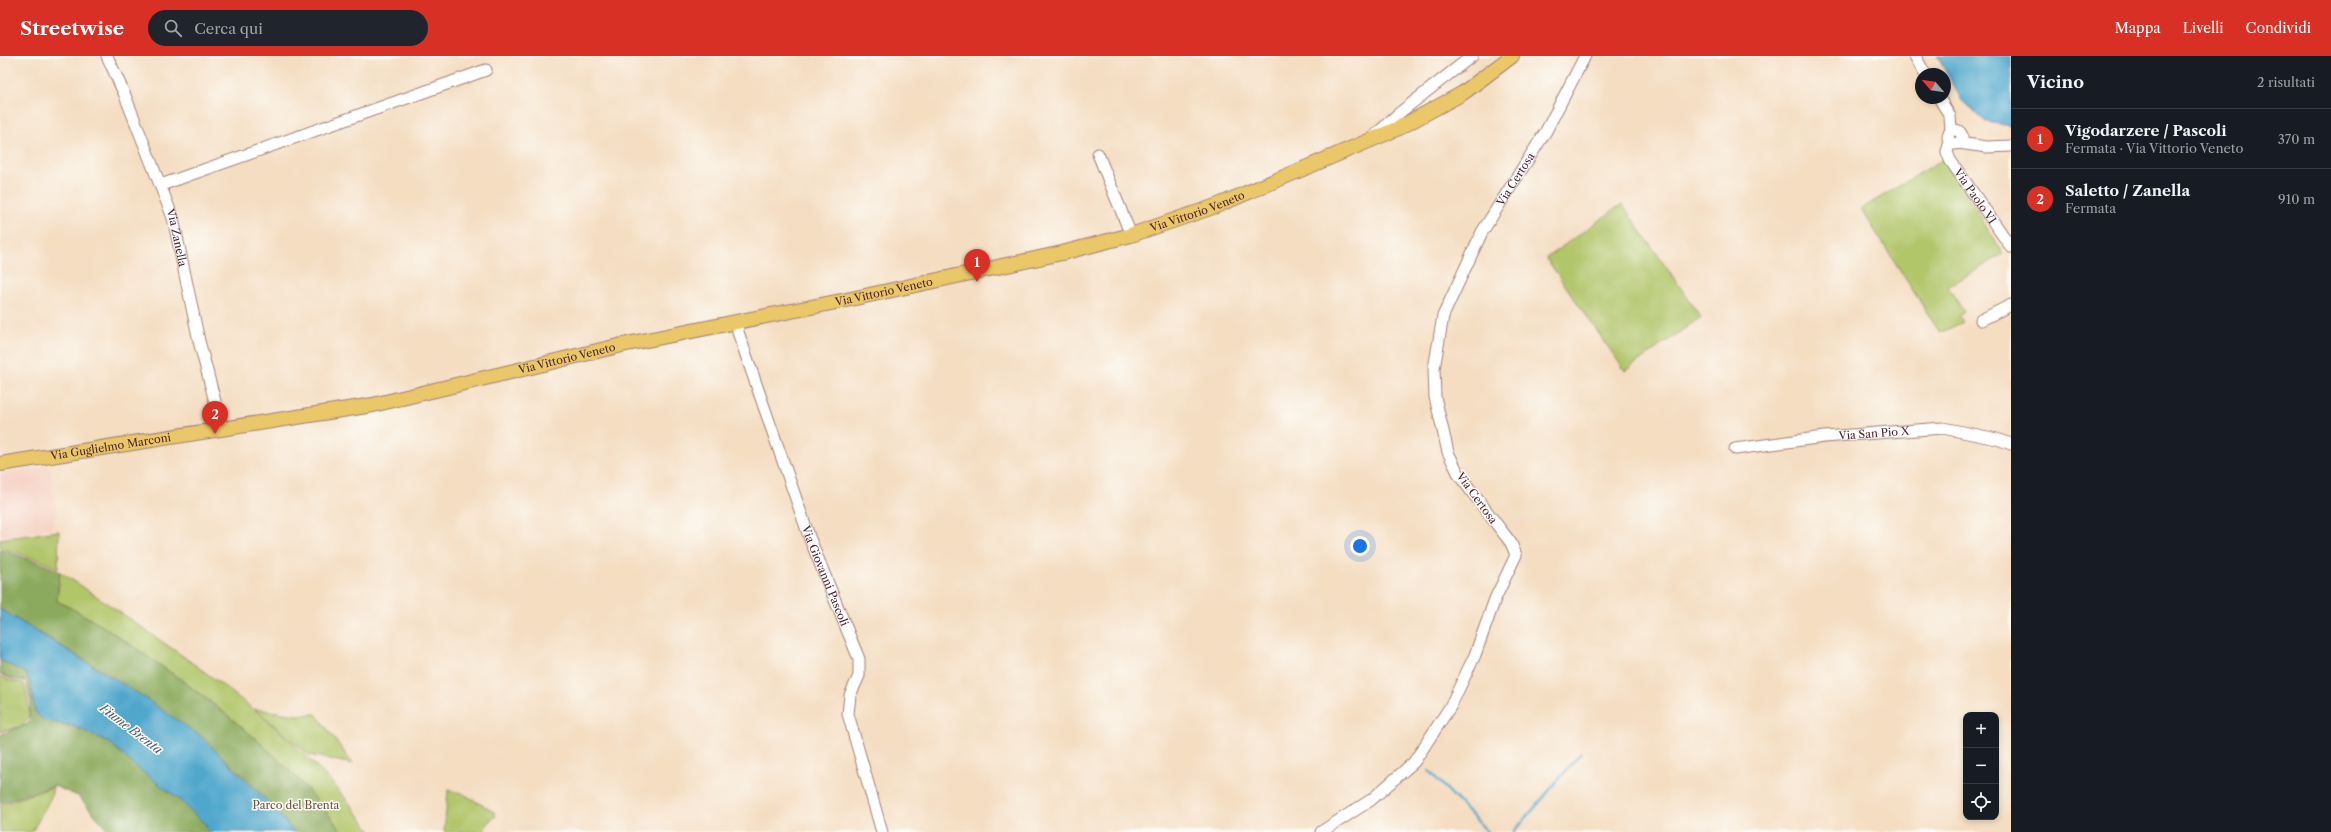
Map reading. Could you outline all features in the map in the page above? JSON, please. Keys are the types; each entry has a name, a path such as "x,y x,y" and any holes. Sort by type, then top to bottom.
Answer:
{"main road":[{"name":"Via Vittorio Veneto","path":"222,428 373,405 622,345 941,280 1062,253 1131,235 1216,206 1369,141 1442,106 1512,56"},
{"name":"Via Guglielmo Marconi","path":"0,464 222,428"}],"street":[{"name":"Via Zanella","path":"107,56 161,185 179,239 199,341 222,428"},
{"path":"1369,141 1387,123 1472,56"},
{"name":"Via Certosa","path":"1321,832 1371,800 1414,762 1450,707 1475,655 1496,599 1516,555 1505,535 1459,475 1448,452 1436,397 1434,369 1442,316 1482,232 1546,131 1585,56"},
{"path":"1915,56 1922,68"},
{"path":"161,185 486,70"},
{"path":"1943,104 1950,116 1958,124 1956,137 1974,145 1987,147 2011,146"},
{"name":"Via Paolo VI","path":"1956,137 1947,152 1950,160 2011,247"},
{"path":"1098,154 1131,235"},
{"path":"1981,320 2011,305"},
{"name":"Via Giovanni Pascoli","path":"737,321 738,332 810,539 859,659 859,676 850,695 848,714 882,832"},
{"name":"Via San Pio X","path":"1735,449 1824,437 1943,428 1997,439 2011,444"}],"shaded area":[{"path":"49,466 57,514 51,528 0,537 0,474"}],"green space":[{"path":"1945,158 2003,254 1948,287 1964,312 1959,316 1963,322 1940,333 1861,209"},
{"path":"1622,204 1701,317 1625,371 1546,258"},
{"path":"59,531 58,569 40,560 0,548 0,539"},
{"name":"Parco del Brenta","path":"0,550 39,562 60,572 57,601 92,620 125,641 226,714 277,758 300,781 342,832 294,832 271,805 229,763 175,720 118,681 0,609"},
{"path":"60,572 187,659 245,702 300,750 349,803 371,832 342,832 300,781 277,758 226,714 125,641 92,620 56,601"},
{"path":"0,660 26,673 31,684 35,711 43,720 73,726 109,742 135,766 180,800 206,825 208,832 110,832 78,796 54,786 0,803 0,735 28,724 31,719 29,717 31,702 26,681 12,679 0,674"},
{"path":"0,676 11,681 24,683 29,714 28,719 24,724 0,732"},
{"path":"255,709 297,715 316,714 353,764 309,755"},
{"path":"53,787 51,797 32,832 0,832 0,805"},
{"path":"448,790 462,793 494,812 496,816 487,823 484,832 444,832"}],"water":[{"path":"1937,56 2011,56 2011,126 1986,122 1962,101 1951,81 1951,68 1944,68"},
{"name":"Fiume Brenta","path":"0,609 139,694 202,737 273,807 294,832 208,832 206,825 180,800 135,766 109,742 73,726 43,720 35,711 31,684 26,673 0,660"}],"waterway":[{"path":"1514,832 1581,753"},
{"path":"1429,771 1488,832"}],"place":[{"name":"Vigodarzere / Pascoli","path":"977,282"},
{"name":"Saletto / Zanella","path":"215,434"}]}
